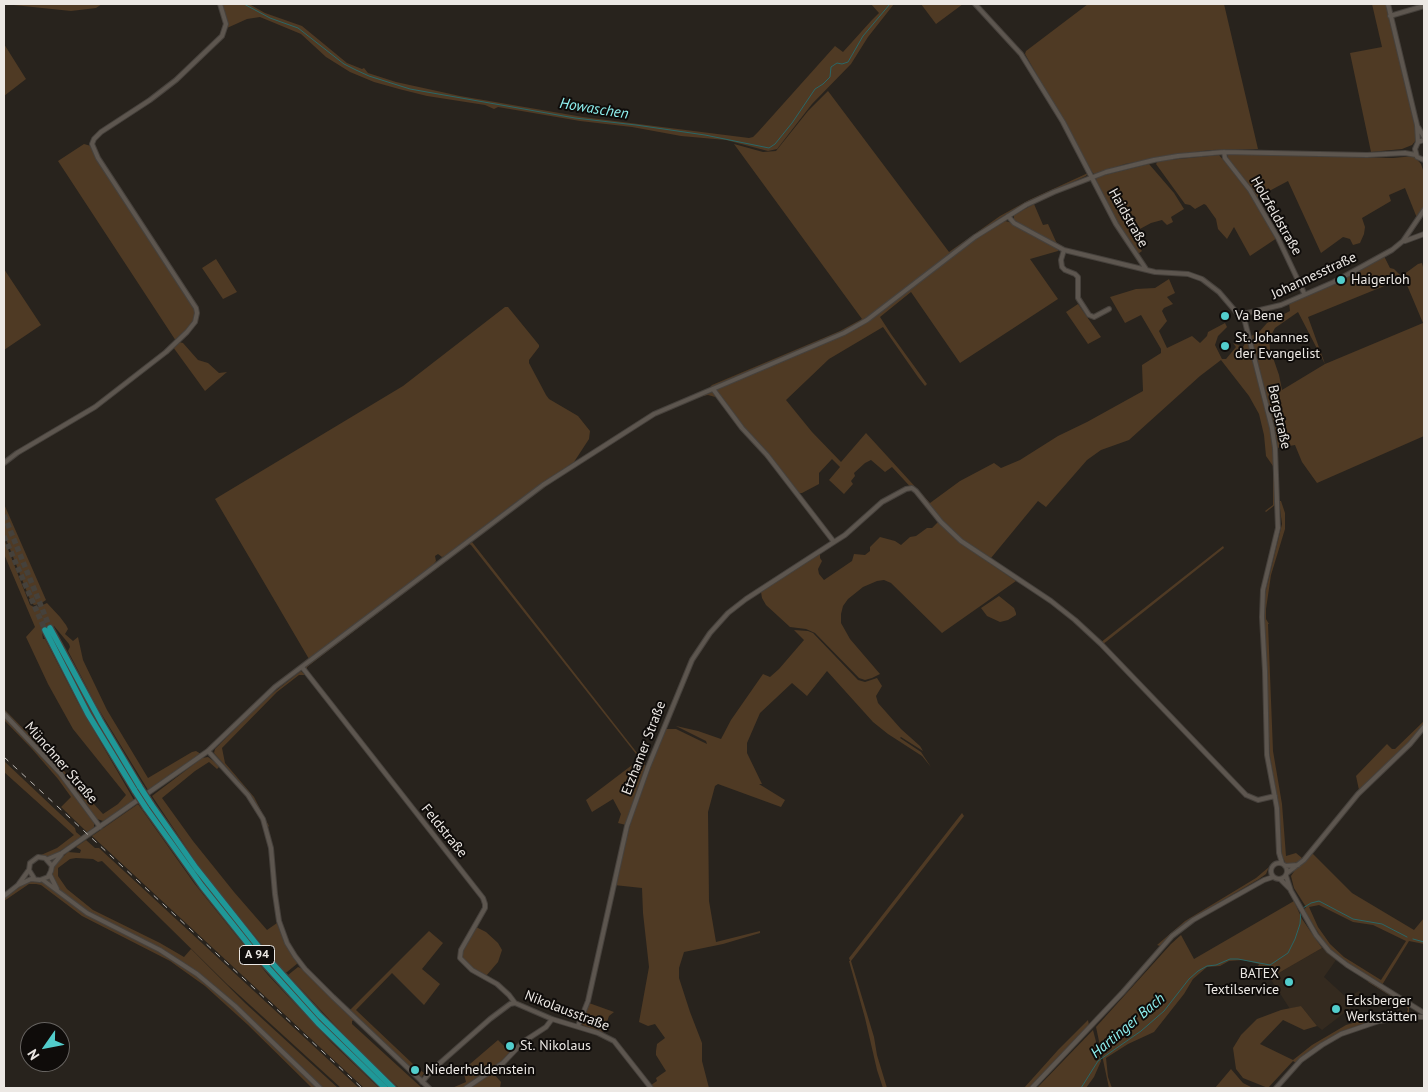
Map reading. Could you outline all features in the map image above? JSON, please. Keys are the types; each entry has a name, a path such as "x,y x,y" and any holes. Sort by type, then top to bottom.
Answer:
{"highway":[{"name":"A 94","path":"385,1088 318,1022 261,960 202,886 148,806 140,787 48,629 85,707 135,791 148,806 265,955 319,1015 393,1088"}],"street":[{"path":"4,463 17,453 95,407 166,352 195,322 196,308 98,158 92,144 94,138 101,132 150,100 176,80 222,36 226,24 220,4"},
{"name":"Haidstraße","path":"975,4 1021,54 1062,122 1116,224 1146,269"},
{"path":"1388,4 1417,125 1416,155"},
{"path":"1390,16 1424,6"},
{"path":"1405,153 1424,138 1417,125"},
{"path":"48,859 62,853 208,751 268,694 302,667 543,485 663,409 844,333 867,320 963,246 1008,216 1040,198 1092,177 1154,160 1224,152 1367,155 1405,153 1416,155 1423,159 1424,165"},
{"name":"Holzfeldstraße","path":"1224,152 1225,158 1250,190 1278,238 1304,294"},
{"name":"Johannesstraße","path":"1243,314 1282,305 1347,275 1392,250 1403,241 1424,210"},
{"path":"1008,216 1014,223 1064,250 1163,274 1188,274 1202,279 1219,292 1237,313 1243,314"},
{"path":"1403,241 1424,234"},
{"path":"1064,250 1061,260 1062,267 1078,277 1078,298 1088,315 1094,318 1109,308"},
{"name":"Bergstraße","path":"1243,314 1272,428 1275,448 1278,528 1263,590 1262,617 1267,755 1276,796 1279,853"},
{"path":"713,388 742,428 767,455 834,542"},
{"name":"Etzhamer Straße","path":"578,1026 588,1001 627,826 651,760 692,660 715,626 737,606 845,535 882,502 906,489 912,488 916,491 941,522 961,541 1051,601 1075,620 1246,795 1258,800 1276,796"},
{"name":"Feldstraße","path":"302,667 483,898 486,904 485,908 461,950 460,958 472,970 497,984 515,1003"},
{"name":"Münchner Straße","path":"4,714 60,773 100,827"},
{"path":"1280,880 1304,860 1358,794 1410,744 1424,727"},
{"path":"208,751 248,795 263,819 272,848 277,912 281,928 291,950 312,976 429,1088"},
{"path":"58,891 50,875 52,866 62,853"},
{"path":"1264,880 1271,872 1279,853"},
{"path":"1279,853 1291,891"},
{"path":"18,885 29,870 30,863 35,857 40,856 48,859 52,866"},
{"path":"1275,864 1298,864"},
{"path":"29,870 34,878"},
{"path":"1271,872 1273,878"},
{"path":"43,880 50,875"},
{"path":"4,896 18,885 34,878 43,880 92,916 160,950 197,974 235,1006 320,1088"},
{"path":"1032,1088 1111,1005 1172,936 1193,920 1264,880 1273,878 1280,880 1291,891 1320,941 1334,956 1424,1015"},
{"name":"Nikolausstraße","path":"422,1082 485,1023 510,1004 515,1003 552,1019 598,1033 616,1043 651,1088"},
{"path":"1408,1017 1412,1011 1410,1005"},
{"path":"1276,1088 1301,1060 1330,1039 1368,1024 1424,1015"},
{"path":"466,1088 504,1063 523,1042 546,1027 552,1019"}],"shaded area":[{"path":"4,4 102,4 96,8 71,11"},
{"path":"221,4 249,4 265,13 302,26 347,63 362,69 364,68 368,73 396,82 460,96 583,117 749,138 758,132 835,46 843,52 879,13 871,4 894,4 868,37 851,64 812,104 777,149 768,151 726,140 681,136 498,107 494,109 485,105 427,96 399,89 374,82 350,72 326,57 301,34 260,17 247,19 227,28 227,20"},
{"path":"921,4 963,4 936,24"},
{"path":"1088,4 1224,4 1258,149 1211,150 1179,154 1125,164 1094,174 1025,54 1026,51"},
{"path":"1372,4 1386,4 1417,135 1417,139 1412,145 1402,149 1371,152 1350,53 1382,47"},
{"path":"4,44 26,79 4,96"},
{"path":"828,91 949,252 1000,216 1029,200 1088,173 1086,176 1030,201 1000,218 950,253 952,256 997,224 1005,221 1009,222 1058,249 1058,251 1030,259 1058,299 960,363 911,292 880,317 927,384 925,386 883,327 829,359 786,400 812,432 841,462 866,433 930,503 960,481 994,463 1001,468 1020,460 1058,436 1143,391 1142,365 1161,353 1161,349 1141,315 1125,323 1110,297 1136,289 1155,288 1169,279 1175,293 1167,297 1173,304 1162,311 1167,321 1159,331 1167,348 1192,336 1200,343 1207,336 1208,332 1225,323 1227,327 1218,336 1215,345 1222,359 1226,359 1236,347 1233,343 1243,347 1248,338 1260,331 1267,323 1290,311 1289,303 1384,256 1390,268 1394,269 1402,277 1418,264 1422,263 1424,271 1424,436 1317,483 1302,462 1295,445 1277,448 1274,453 1275,505 1266,512 1273,505 1273,466 1266,456 1259,414 1249,396 1221,360 1200,376 1129,440 1101,450 1087,460 1046,507 1038,501 991,558 987,558 955,535 892,467 885,472 871,460 865,463 854,473 855,476 851,481 853,484 844,494 829,480 840,467 832,459 819,473 819,484 802,493 798,493 719,398 708,395 698,397 699,393 712,385 840,331 862,319 734,144 763,152 776,151 808,111","holes":["1404,278 1423,323 1325,364 1308,317","1298,312 1325,364 1282,390 1270,349 1269,339 1275,328"]},
{"path":"84,144 91,146 196,309 196,318 176,341 58,161"},
{"path":"1228,154 1393,158 1414,156 1421,164 1424,173 1424,207 1417,218 1405,188 1389,195 1391,201 1362,218 1365,227 1360,243 1353,245 1350,239 1343,237 1321,253 1288,181 1256,198 1227,159"},
{"path":"1219,155 1247,187 1277,238 1250,256 1234,227 1227,239 1218,229 1216,219 1206,205 1204,204 1195,209 1185,204 1156,164 1158,161"},
{"path":"1149,164 1174,193 1184,209 1171,217 1173,222 1167,225 1162,220 1138,230 1140,236 1137,239 1137,244 1142,251 1138,254 1121,230 1096,179 1097,177"},
{"path":"1034,204 1043,225 1048,224 1058,246 1014,221 1014,215"},
{"path":"216,259 237,292 223,299 202,268"},
{"path":"4,269 41,325 4,350"},
{"path":"1078,304 1101,337 1088,344 1066,312"},
{"path":"505,307 508,307 539,345 529,363 546,395 549,399 578,416 590,431 589,439 574,462 516,502 445,556 442,557 438,554 435,556 436,561 433,565 309,659 215,499 403,386"},
{"path":"179,342 183,343 198,360 208,363 219,373 227,372 205,391 173,347"},
{"path":"1279,501 1281,501 1285,513 1285,529 1271,575 1266,619 1269,624 1273,751 1282,804 1286,856 1296,853 1302,858 1359,790 1356,776 1387,744 1392,749 1395,749 1424,721 1424,725 1415,736 1346,806 1303,859 1293,864 1286,864 1282,856 1279,809 1270,756 1263,619 1265,594 1282,524"},
{"path":"4,504 46,600 40,604 34,605 31,602 4,534"},
{"path":"939,521 978,555 1016,581 942,633 891,583 884,580 877,581 863,587 848,599 843,606 841,623 850,639 880,674 872,678 865,680 859,678 815,633 806,629 790,627 766,605 762,598 761,592 763,589 820,552 822,561 818,569 819,574 824,580 852,561 854,554 865,555 880,537 895,541 901,545 910,537 916,536 927,528 932,528"},
{"path":"4,539 30,605 36,608 47,603 66,625 68,629 65,634 73,641 78,637 83,660 107,710 148,778 192,752 196,751 201,754 148,790 96,705 68,651 69,644 54,626 44,630 42,632 43,639 45,639 79,705 134,800 108,819 103,821 97,819 94,822 94,827 88,833 61,807 71,797 58,779 4,720 4,709 103,814 118,804 126,795 73,729 48,684 26,637 35,627 4,554"},
{"path":"472,542 645,763 646,767 626,825 618,823 621,814 613,799 592,812 586,800 640,759 469,544 307,667 307,671 305,669 306,666 468,543"},
{"path":"1223,546 1224,548 1102,645 1100,643"},
{"path":"999,596 1014,608 1016,613 1016,615 1008,620 1000,622 987,616 981,608"},
{"path":"794,630 813,633 858,680 865,682 877,678 882,686 876,696 878,703 923,751 900,738 921,752 931,767 922,756 873,722 827,671 807,696 792,683 760,713 747,743 747,753 762,784 759,784 785,800 781,807 718,784 715,786 708,812 709,901 716,942 760,931 760,933 723,944 684,952 679,968 679,978 702,1043 702,1061 709,1088 653,1088 651,1085 657,1081 656,1078 666,1071 656,1055 657,1044 665,1038 655,1024 648,1026 639,1022 649,967 642,888 614,885 634,810 664,731 666,729 676,729 707,744 706,741 676,726 721,739 731,720 763,674 770,677 804,640"},
{"path":"301,671 305,675 299,675 277,692 222,748 225,763 254,797 268,827 248,792 214,753 215,749 264,700"},
{"path":"208,757 220,766 217,769 209,762 162,798 193,841 267,930 277,923 283,938 298,963 285,973 202,871 152,796 202,758"},
{"path":"4,761 75,828 76,832 82,837 52,856 41,855 57,848 74,835 4,772"},
{"path":"138,804 194,883 268,975 332,1043 379,1088 364,1088 92,836"},
{"path":"962,813 964,816 851,961 887,1088 883,1088 849,958"},
{"path":"86,840 95,848 99,848 359,1088 341,1088 228,985 102,861 70,859 58,868 58,876 67,889 93,910 184,957 191,949 245,1003 338,1088 312,1088 205,986 170,961 82,916 41,885 29,884 4,901 4,898 24,884 34,880 42,882 49,879 56,863 68,852 80,853 81,850 76,847"},
{"path":"1312,853 1352,893 1414,930 1424,918 1424,944 1409,941 1382,985 1350,965 1328,948 1304,910 1306,907 1294,888 1291,876","holes":["1319,905 1353,922 1373,925 1406,941 1381,980 1344,957 1330,944 1318,927 1309,907"]},
{"path":"1269,867 1266,874 1259,879 1189,920 1160,946 1157,945 1185,921 1256,878"},
{"path":"1294,901 1302,919 1322,948 1270,978 1263,978 1257,968 1259,964 1243,960 1229,961 1220,966 1207,967 1193,979 1184,994 1154,1032 1128,1044 1106,1058 1108,1077 1112,1088 1109,1088 1096,1027 1171,944 1181,935 1194,959"},
{"path":"476,927 486,932 498,943 502,950 498,962 486,976 470,968 462,959 461,954"},
{"path":"429,931 443,943 422,969 440,984 424,1005 392,973 356,1010 424,1073 421,1078 350,1010"},
{"path":"1322,948 1336,960 1324,977 1347,998 1359,991 1365,997 1322,1030 1301,1006 1290,1009 1270,978"},
{"path":"298,967 303,969 354,1020 352,1024 422,1088 399,1088 358,1050 288,975"},
{"path":"1368,981 1409,1006 1407,1015 1360,1025 1336,1035 1296,1063 1293,1061 1268,1088 1243,1078 1236,1069 1233,1048 1241,1035 1257,1019 1281,1010 1301,1006 1317,1026 1304,1030 1283,1020 1260,1044 1293,1060 1312,1045 1346,1025 1373,1017 1407,1012 1408,1009 1405,1005"},
{"path":"589,1003 614,1012 609,1016 603,1033 581,1024"},
{"path":"1088,1020 1089,1025 1029,1088 1024,1088 1058,1050"},
{"path":"1093,1030 1101,1061 1094,1077 1086,1088 1037,1088"},
{"path":"498,1040 512,1054 467,1088 452,1088 466,1082 463,1070"},
{"path":"1231,1069 1243,1083 1253,1088 1215,1088"},
{"path":"493,1073 501,1082 500,1088 469,1088"}],"waterway":[{"name":"Howaschen","path":"244,4 270,18 298,28 344,64 369,76 410,89 575,118 705,135 769,148 775,144 792,123 815,89 830,77 831,67 837,63 848,62 863,36 890,4"},
{"name":"Hartinger Bach","path":"1303,908 1319,901 1353,919 1382,924 1407,937"},
{"name":"Hartinger Bach","path":"1081,1088 1098,1061 1141,1031 1164,1011 1189,979 1198,971 1207,966 1216,965 1230,959 1270,965 1288,953 1300,924 1301,911"},
{"name":"Hartinger Bach","path":"1413,939 1424,942"}],"tunnel":[{"path":"4,515 50,628"},
{"path":"4,536 45,630"}],"railway":[{"path":"4,757 362,1088"}],"place":[{"name":"Haigerloh","path":"1341,280"},
{"name":"Va Bene","path":"1225,316"},
{"name":"St. Johannes der Evangelist","path":"1225,346"},
{"name":"BATEX Textilservice","path":"1289,982"},
{"name":"Ecksberger Werkstätten","path":"1336,1009"},
{"name":"St. Nikolaus","path":"510,1046"},
{"name":"Niederheldenstein","path":"415,1070"}]}
